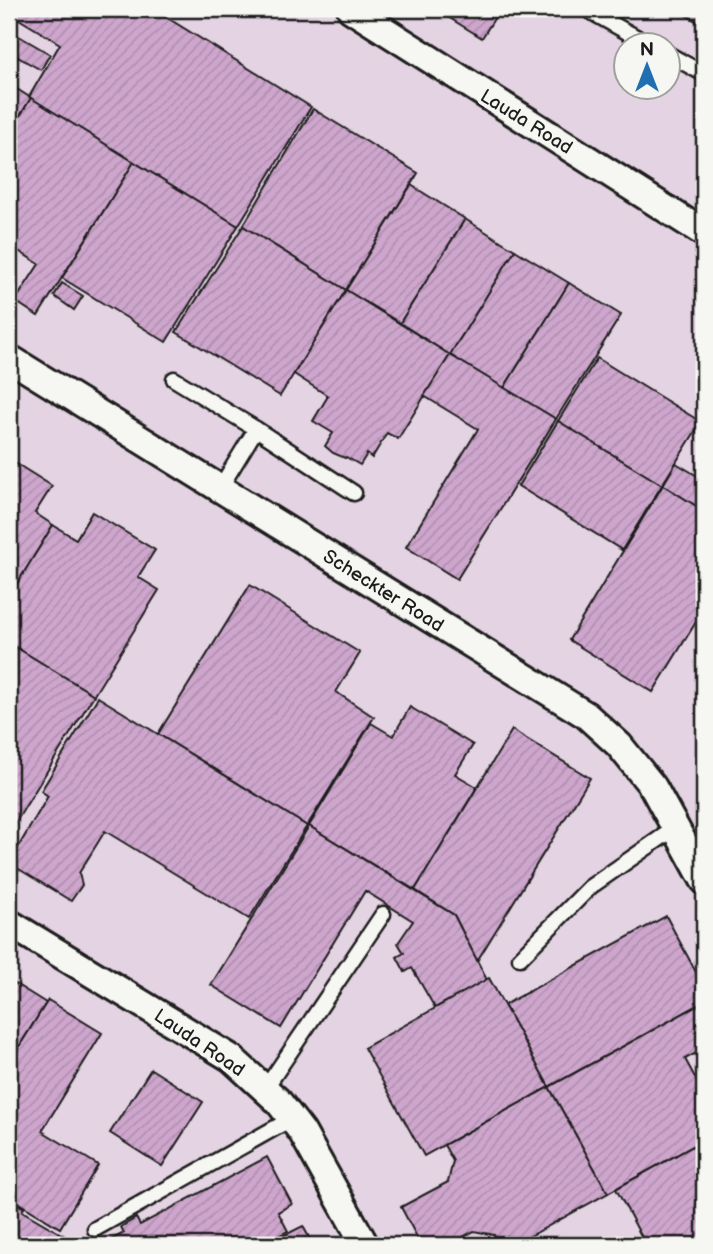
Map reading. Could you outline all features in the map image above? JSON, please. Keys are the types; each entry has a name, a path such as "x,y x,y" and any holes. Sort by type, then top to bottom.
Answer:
{"street":[{"name":"Lauda Road","path":"351,9 704,233"},
{"name":"Scheckter Road","path":"9,358 586,715 619,745 653,788 704,880"},
{"name":"Lauda Road","path":"9,923 231,1058 278,1101 302,1132 365,1245"}],"lane":[{"path":"586,9 627,32"},
{"path":"682,63 704,75"},
{"path":"174,379 354,492"},
{"path":"220,488 256,429"},
{"path":"520,958 590,887 675,828"},
{"path":"265,1089 383,914"},
{"path":"95,1229 291,1119"}],"shaded area":[{"path":"9,9 704,9 704,1245 9,1245"}],"building":[{"path":"9,9 153,9 311,107 238,226 29,97 60,44 9,13"},
{"path":"435,9 500,9 482,38"},
{"path":"676,9 704,9 704,26"},
{"path":"12,32 50,54 41,70 9,52"},
{"path":"9,84 31,98 9,134"},
{"path":"31,98 134,162 38,316 15,301 39,264 9,245 9,134"},
{"path":"313,109 418,173 346,290 243,226"},
{"path":"134,162 238,226 166,342 62,278"},
{"path":"411,185 465,219 400,323 346,290"},
{"path":"465,219 515,250 450,355 400,323"},
{"path":"243,226 346,290 280,396 176,332"},
{"path":"515,250 569,283 504,388 450,355"},
{"path":"62,283 83,296 74,310 54,296"},
{"path":"569,283 621,315 556,419 504,388"},
{"path":"346,290 450,355 398,439 387,433 372,458 367,454 360,465 333,453 325,446 333,433 313,421 328,396 294,374"},
{"path":"450,355 556,419 457,579 406,547 478,429 424,396"},
{"path":"597,358 701,422 662,485 558,421"},
{"path":"558,421 662,485 622,550 518,486"},
{"path":"9,459 52,486 35,513 53,525 9,597"},
{"path":"676,463 704,480 704,511 663,485"},
{"path":"663,485 704,511 704,609 653,692 569,640"},
{"path":"92,512 155,550 138,577 159,590 94,695 9,643 9,597 53,525 76,539"},
{"path":"250,585 360,653 336,692 374,717 307,826 158,734"},
{"path":"9,643 94,695 9,833"},
{"path":"98,697 307,826 249,919 105,831 79,873 82,885 71,901 9,863 48,796 41,791"},
{"path":"410,707 473,745 455,774 477,787 415,890 309,826 371,723 393,736"},
{"path":"512,730 590,778 477,961 454,915 415,890"},
{"path":"309,826 454,915 487,980 435,1008 412,968 405,972 397,957 404,953 398,943 413,921 365,891 281,1028 211,985"},
{"path":"666,916 704,987 704,1002 549,1087 504,1005"},
{"path":"489,978 549,1087 424,1156 364,1048"},
{"path":"9,980 46,1003 9,1063"},
{"path":"48,1000 102,1033 42,1131 98,1165 60,1228 9,1197 9,1063"},
{"path":"704,1002 704,1049 685,1059 704,1094 704,1140 608,1193 549,1087"},
{"path":"151,1069 203,1102 162,1166 110,1133"},
{"path":"549,1087 608,1193 514,1245 499,1245 494,1235 474,1231 448,1245 421,1245 401,1207 448,1182 453,1161 444,1145"},
{"path":"704,1140 704,1245 646,1245 616,1189"},
{"path":"267,1157 292,1204 278,1212 288,1231 261,1245 101,1245 124,1233 121,1227 136,1218 140,1225"},
{"path":"9,1199 24,1208 22,1211 80,1245 9,1245"},
{"path":"303,1226 313,1245 265,1245"}]}
